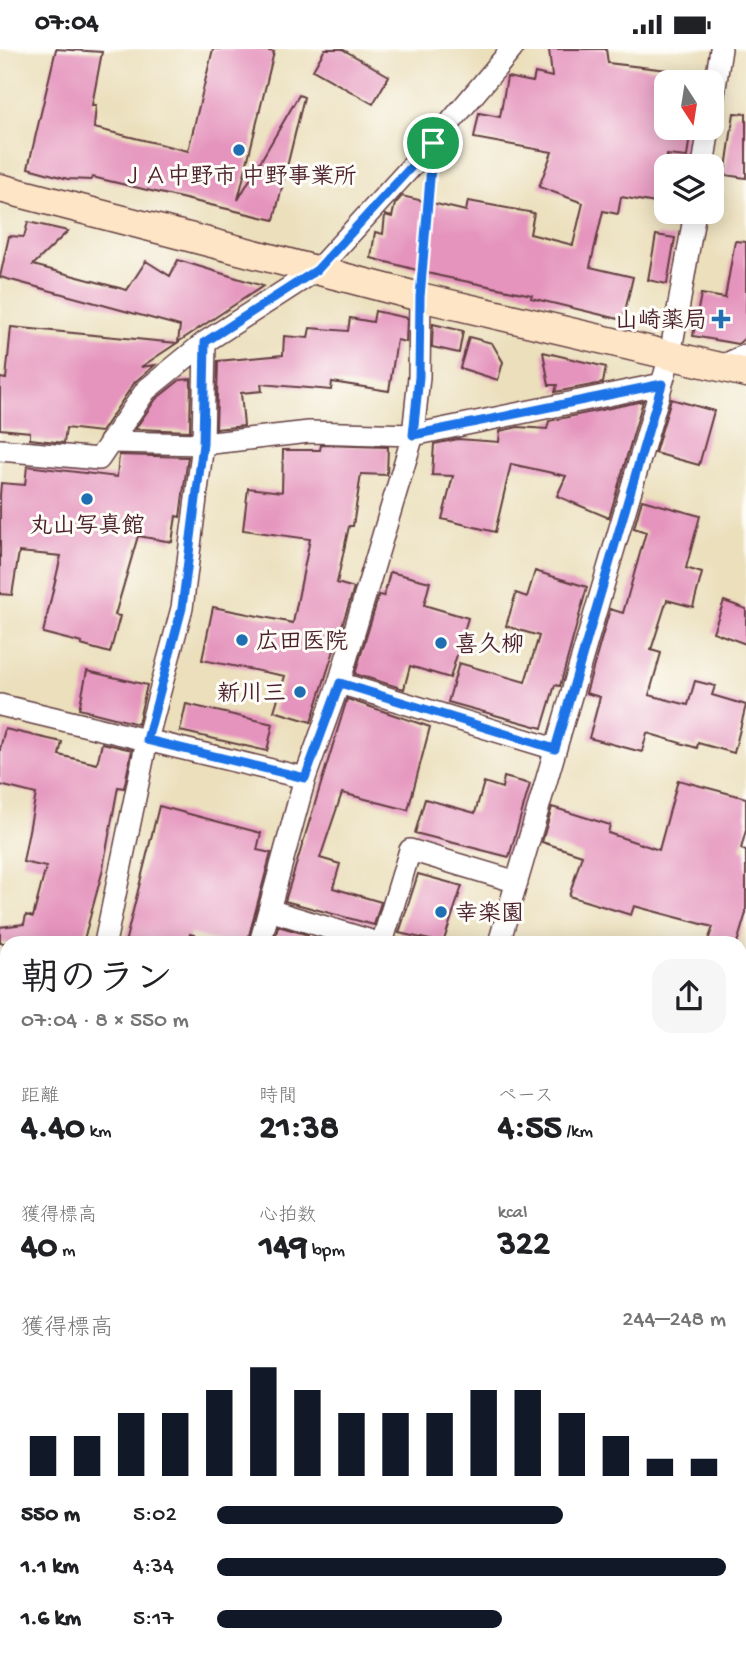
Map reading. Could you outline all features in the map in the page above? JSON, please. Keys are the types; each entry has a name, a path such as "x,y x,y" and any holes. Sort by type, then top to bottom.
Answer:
{"street":[{"path":"0,450 99,459 146,390 205,342 317,270 433,143 512,49"},
{"path":"718,70 722,49"},
{"path":"0,187 420,297 670,356 733,370 746,355"},
{"path":"501,936 670,356 693,224"},
{"path":"262,936 305,778 340,683 413,435 419,377 420,297"},
{"path":"106,936 147,740 182,608 203,444 205,342"},
{"path":"110,442 203,444 309,432 413,435 662,384"},
{"path":"340,683 555,749"},
{"path":"0,705 305,778"},
{"path":"382,936 410,850 517,882"},
{"path":"269,910 356,936"}],"path":[{"path":"420,297 433,143"}],"building":[{"path":"56,49 102,52 92,105 96,105 94,128 188,151 213,49 260,49 274,52 238,200 299,95 304,97 274,220 92,177 91,180 68,179 28,168"},
{"path":"325,49 342,49 389,76 373,104 313,70"},
{"path":"549,49 606,49 608,63 667,70 654,70 654,140 689,140 687,154 654,154 654,203 621,197 618,214 603,211 590,267 633,277 623,320 531,298 532,295 371,258 375,232 383,234 385,215 392,217 395,204 402,196 466,211 468,201 534,213 530,234 573,245 583,203 539,187 552,152 474,138 479,113 500,117 507,77 533,82 535,73 552,77"},
{"path":"734,113 746,114 746,178 725,175"},
{"path":"28,222 68,231 33,265 127,290 146,261 170,276 178,260 263,286 178,342 180,326 0,277 9,236 24,237"},
{"path":"656,235 675,238 667,284 648,280"},
{"name":"山崎薬局","path":"735,241 746,242 746,337 738,344 693,336 701,294 725,298"},
{"path":"375,311 407,318 406,342 397,340 389,391 332,382 331,390 261,384 262,391 241,393 244,426 216,429 218,361 283,355 284,336 308,338 310,328 348,331 350,318 373,322"},
{"path":"433,324 463,331 459,353 432,347"},
{"path":"11,327 177,343 141,367 155,365 135,382 101,432 66,428 64,443 30,439 30,432 0,429 0,378 6,379"},
{"path":"469,337 492,343 503,362 498,380 460,368"},
{"path":"543,352 606,367 603,383 555,392 557,385 549,385"},
{"path":"191,379 190,431 135,429 156,399 180,380"},
{"path":"671,399 714,411 699,465 655,453"},
{"path":"643,401 609,518 557,496 566,476 511,464 495,532 442,519 453,476 432,475 434,444 458,439 499,442 500,431 518,427 547,429 549,421"},
{"path":"321,445 388,447 387,475 361,474 353,526 349,526 337,583 354,588 311,722 274,711 285,676 202,660 213,607 293,623 310,539 243,530 248,488 282,492 283,450 320,450"},
{"path":"119,455 188,457 180,517 176,516 172,542 138,536 115,615 120,616 110,653 43,633 61,556 19,552 12,595 0,594 0,495 1,483 25,485 27,466 117,477"},
{"path":"642,500 700,516 686,568 702,573 693,607 667,600 651,650 661,653 649,695 688,705 695,681 715,686 712,695 746,705 734,753 698,743 697,748 647,733 642,752 589,738 600,697 586,693 610,609 623,613 646,532 634,528"},
{"path":"535,571 587,587 560,686 555,685 542,728 448,702 459,663 525,682 539,636 506,626 516,593 527,597"},
{"path":"390,572 430,582 424,605 468,618 450,678 410,666 404,689 355,674 379,595 384,596"},
{"path":"724,601 746,609 746,644 713,632"},
{"path":"87,671 147,685 138,724 79,709"},
{"path":"347,699 430,727 408,810 342,793 320,858 340,864 333,888 381,902 374,925 285,901"},
{"path":"186,704 273,724 267,751 180,731"},
{"path":"5,729 62,742 59,755 97,764 102,743 132,750 124,788 118,787 102,873 85,936 0,936 0,927 24,924 26,915 33,917 46,867 23,862 36,794 0,785 0,749"},
{"path":"504,777 530,784 509,857 415,833 425,799 475,813 484,782 502,788"},
{"path":"678,780 746,798 746,830 741,849 746,851 746,913 739,936 710,936 713,927 634,906 631,915 569,896 582,855 542,842 552,807 610,825 608,833 659,850"},
{"path":"159,806 261,833 257,850 271,853 249,936 127,936"},
{"path":"418,874 462,886 445,936 412,936 399,933"},
{"path":"278,926 308,935 308,936 276,936"}],"place":[{"name":"ＪＡ中野市 中野事業所","path":"239,150"},
{"name":"山崎薬局","path":"721,319"},
{"name":"丸山写真館","path":"87,499"},
{"name":"広田医院","path":"242,640"},
{"name":"喜久柳","path":"441,643"},
{"name":"新川三","path":"300,692"},
{"name":"幸楽園","path":"441,912"}],"route":[{"path":"433,143 430,208 420,297 419,377 413,435 662,384 555,749 340,683 305,778 147,740 182,608 203,444 205,342 317,270 433,143"}]}
